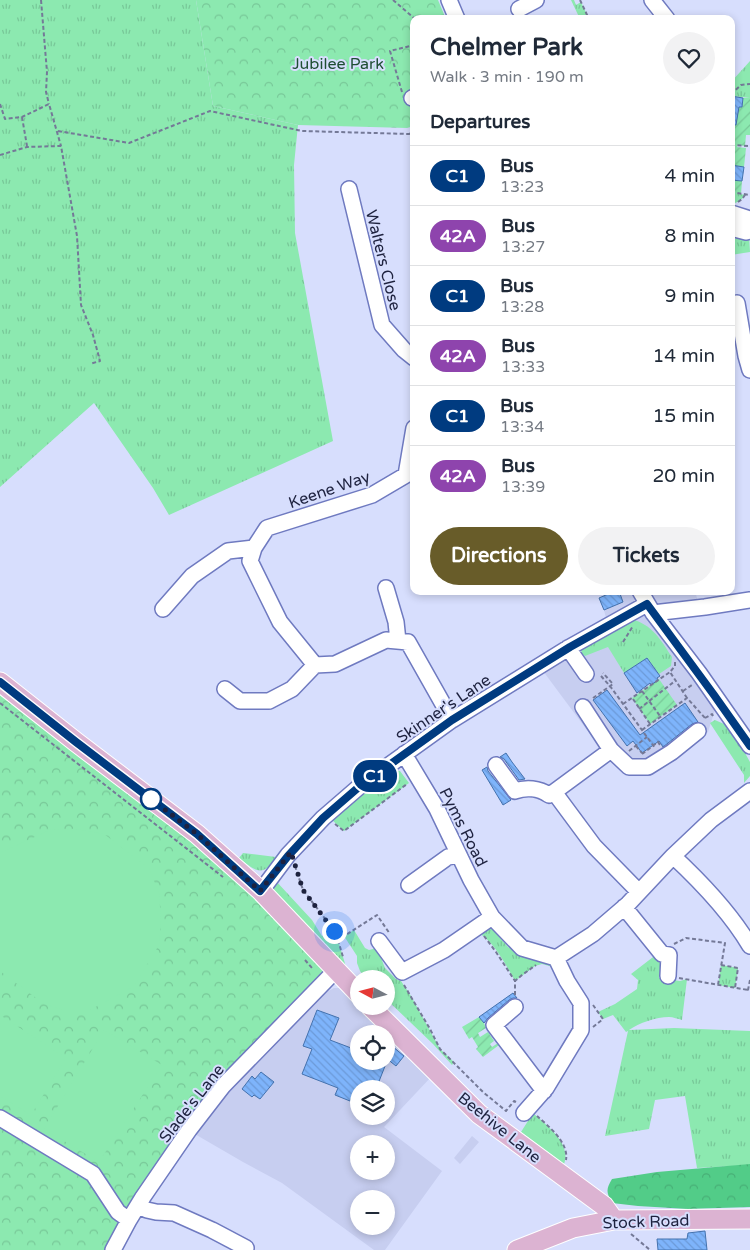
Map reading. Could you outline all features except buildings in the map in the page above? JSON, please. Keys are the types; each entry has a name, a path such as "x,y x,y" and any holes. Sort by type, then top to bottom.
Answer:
{"main road":[{"path":"0,682 197,834 260,891 350,985"},
{"name":"Beehive Lane","path":"379,1015 480,1114 604,1206 614,1220"},
{"name":"Stock Road","path":"517,1250 573,1228 614,1220 750,1219"}],"street":[{"path":"449,0 455,15"},
{"path":"519,9 536,0"},
{"path":"652,0 664,15"},
{"name":"Walters Close","path":"349,189 382,325 410,355"},
{"path":"735,229 746,232 744,212"},
{"path":"737,303 750,370"},
{"name":"Keene Way","path":"254,548 267,528 372,495 410,478"},
{"path":"163,609 192,576 228,551 254,548 250,561 280,622 314,665"},
{"path":"386,588 396,622 398,641"},
{"path":"647,603 706,607 750,600"},
{"path":"647,603 750,746"},
{"name":"Skinner's Lane","path":"260,891 291,852 326,815 360,786 452,720 568,648 647,603"},
{"path":"225,688 240,702 269,701 292,689 314,665 335,664 386,640 408,642 452,720"},
{"path":"568,648 593,675"},
{"path":"583,708 611,750 630,767 648,768 658,752 702,724"},
{"path":"496,765 515,791 536,789 549,796 611,750"},
{"name":"Pyms Road","path":"404,754 436,809 471,880 492,917 522,948 557,961"},
{"path":"525,1111 544,1090 581,1030 581,1003 557,961 593,934 624,907 711,820 750,791"},
{"path":"554,792 594,846 639,892"},
{"path":"409,885 448,857 459,855"},
{"path":"673,856 712,895 749,941"},
{"path":"624,907 662,954 670,950"},
{"path":"378,941 402,972 444,950 492,917"},
{"path":"668,976 670,950"},
{"name":"Slade's Lane","path":"113,1250 138,1206 189,1130 222,1086 336,970"},
{"path":"515,1007 494,1025 544,1090"},
{"path":"0,1118 93,1174 118,1212 129,1220"},
{"path":"138,1206 147,1210 174,1213 246,1248"}],"path":[{"path":"41,0 47,72 46,92 58,131 77,236 82,305 100,361 90,364"},
{"path":"393,0 411,15"},
{"path":"580,0 587,15"},
{"path":"409,96 390,51 410,46"},
{"path":"735,90 741,84 750,84"},
{"path":"0,104 5,119 22,117 49,104"},
{"path":"58,131 129,143 210,112 302,131 410,134"},
{"path":"22,117 28,147"},
{"path":"735,145 750,146"},
{"path":"0,155 28,147 61,146"},
{"path":"744,212 750,196"},
{"path":"735,198 744,212"},
{"path":"624,704 670,672 675,666 675,658"},
{"path":"670,672 702,724 712,714 715,718 726,721 731,719"},
{"path":"583,708 582,706 613,684 604,673"},
{"path":"593,675 610,686 658,752 642,754"},
{"path":"640,708 676,681"},
{"path":"642,692 661,716"},
{"path":"632,698 650,724"},
{"path":"642,730 687,698"},
{"path":"0,703 224,878"},
{"path":"630,756 628,752 647,737"},
{"path":"636,746 646,759"},
{"path":"326,815 344,831 417,777"},
{"path":"291,852 303,890 333,929 338,940 377,915 391,935 378,941"},
{"path":"472,930 482,934 490,942 515,981 515,1007"},
{"path":"670,950 686,938 725,943 718,985"},
{"path":"515,981 535,966 542,964 552,967 557,961"},
{"path":"721,965 738,968 735,988"},
{"path":"402,972 401,981 440,1049 483,1092 506,1111 514,1101 525,1111 546,1124 557,1136 565,1148 567,1157 559,1173"},
{"path":"668,976 749,990 750,980"},
{"path":"592,1003 603,1019"}],"shaded area":[{"path":"606,595 696,595 701,613 652,617 715,710 708,732 646,775 624,774 601,749 543,671 609,630 599,598"},
{"path":"334,988 341,988 350,994 350,1015 368,1015 377,1025 350,1025 350,1070 395,1070 395,1043 432,1076 395,1115 395,1080 350,1080 350,1125 386,1125 384,1127 395,1135 350,1135 350,1180 395,1180 395,1135 442,1171 385,1250 374,1250 353,1235 395,1235 395,1190 350,1190 350,1233 282,1183 193,1133 224,1093 328,991"},
{"path":"472,1136 479,1142 460,1164 454,1158"}],"green space":[{"path":"0,0 196,0 213,106 298,125 294,165 295,233 333,441 169,515 153,488 94,403 0,487"},
{"name":"Jubilee Park","path":"196,0 438,0 444,15 410,15 410,127 298,125 213,106"},
{"path":"571,0 574,0 576,5 581,2 587,15 578,15"},
{"path":"750,61 750,98 735,96 735,78"},
{"path":"743,98 750,98 750,135 746,135 745,146 738,145 737,147 746,148 744,167 735,166 735,117 739,107 742,107"},
{"path":"735,180 742,181 741,194 735,193"},
{"path":"735,193 745,195 735,203"},
{"path":"749,236 750,252 735,254 735,239"},
{"path":"631,619 650,629 660,639 672,657 671,666 659,674 647,658 624,673 608,647 585,656 582,654 582,646"},
{"path":"659,679 677,705 650,724 632,698"},
{"path":"0,690 221,862 323,970 322,977 219,1083 118,1226 105,1250 0,1250"},
{"path":"715,720 724,724 750,762 750,776 744,783 744,775 710,723"},
{"path":"394,770 400,771 409,783 344,831 331,819 345,806"},
{"path":"76,829 104,834 149,868 159,893 161,920 159,945 134,986 90,1010 63,1010 44,1004 0,971 0,855 2,852 50,830"},
{"path":"243,853 276,857 267,868 258,870 239,858"},
{"path":"276,881 312,920 322,936 334,931 346,967 273,891 271,886"},
{"path":"489,925 508,947 516,952 547,959 553,967 542,964 535,966 515,981 494,947 477,932"},
{"path":"354,930 365,948 369,950 375,947 387,970 360,970 357,956 344,936"},
{"path":"657,954 660,963 659,978 680,981 687,979 682,1020 671,1017 659,1018 629,1030 674,1028 750,1031 750,1165 697,1168 685,1096 655,1100 649,1129 605,1136 628,1031 626,1032 613,1015 603,1019 598,1012 615,1004 637,989 638,980 631,974"},
{"path":"721,965 738,968 735,988 718,985"},
{"path":"395,978 401,981 411,996 440,1049 454,1062 452,1065 395,1008"},
{"path":"0,1015 66,1058 31,1115 0,1096"},
{"path":"479,1017 486,1028 478,1033 480,1037 488,1032 494,1041 490,1044 492,1047 498,1043 499,1045 483,1057 476,1049 478,1047 472,1037 469,1039 462,1027"},
{"path":"104,1030 162,1065 99,1162 44,1129"},
{"path":"533,1113 551,1129 561,1142 565,1156 564,1164 521,1132"},
{"path":"750,1164 750,1207 688,1209 638,1206 612,1203 608,1193 612,1179 657,1172"}],"bus line":[{"name":"C1","path":"0,682 197,834 260,891 288,856 323,818 360,786 452,720 570,647 647,604 750,746"}],"route":[{"path":"151,799 197,834 260,891 291,852 303,890 334,931"}]}
